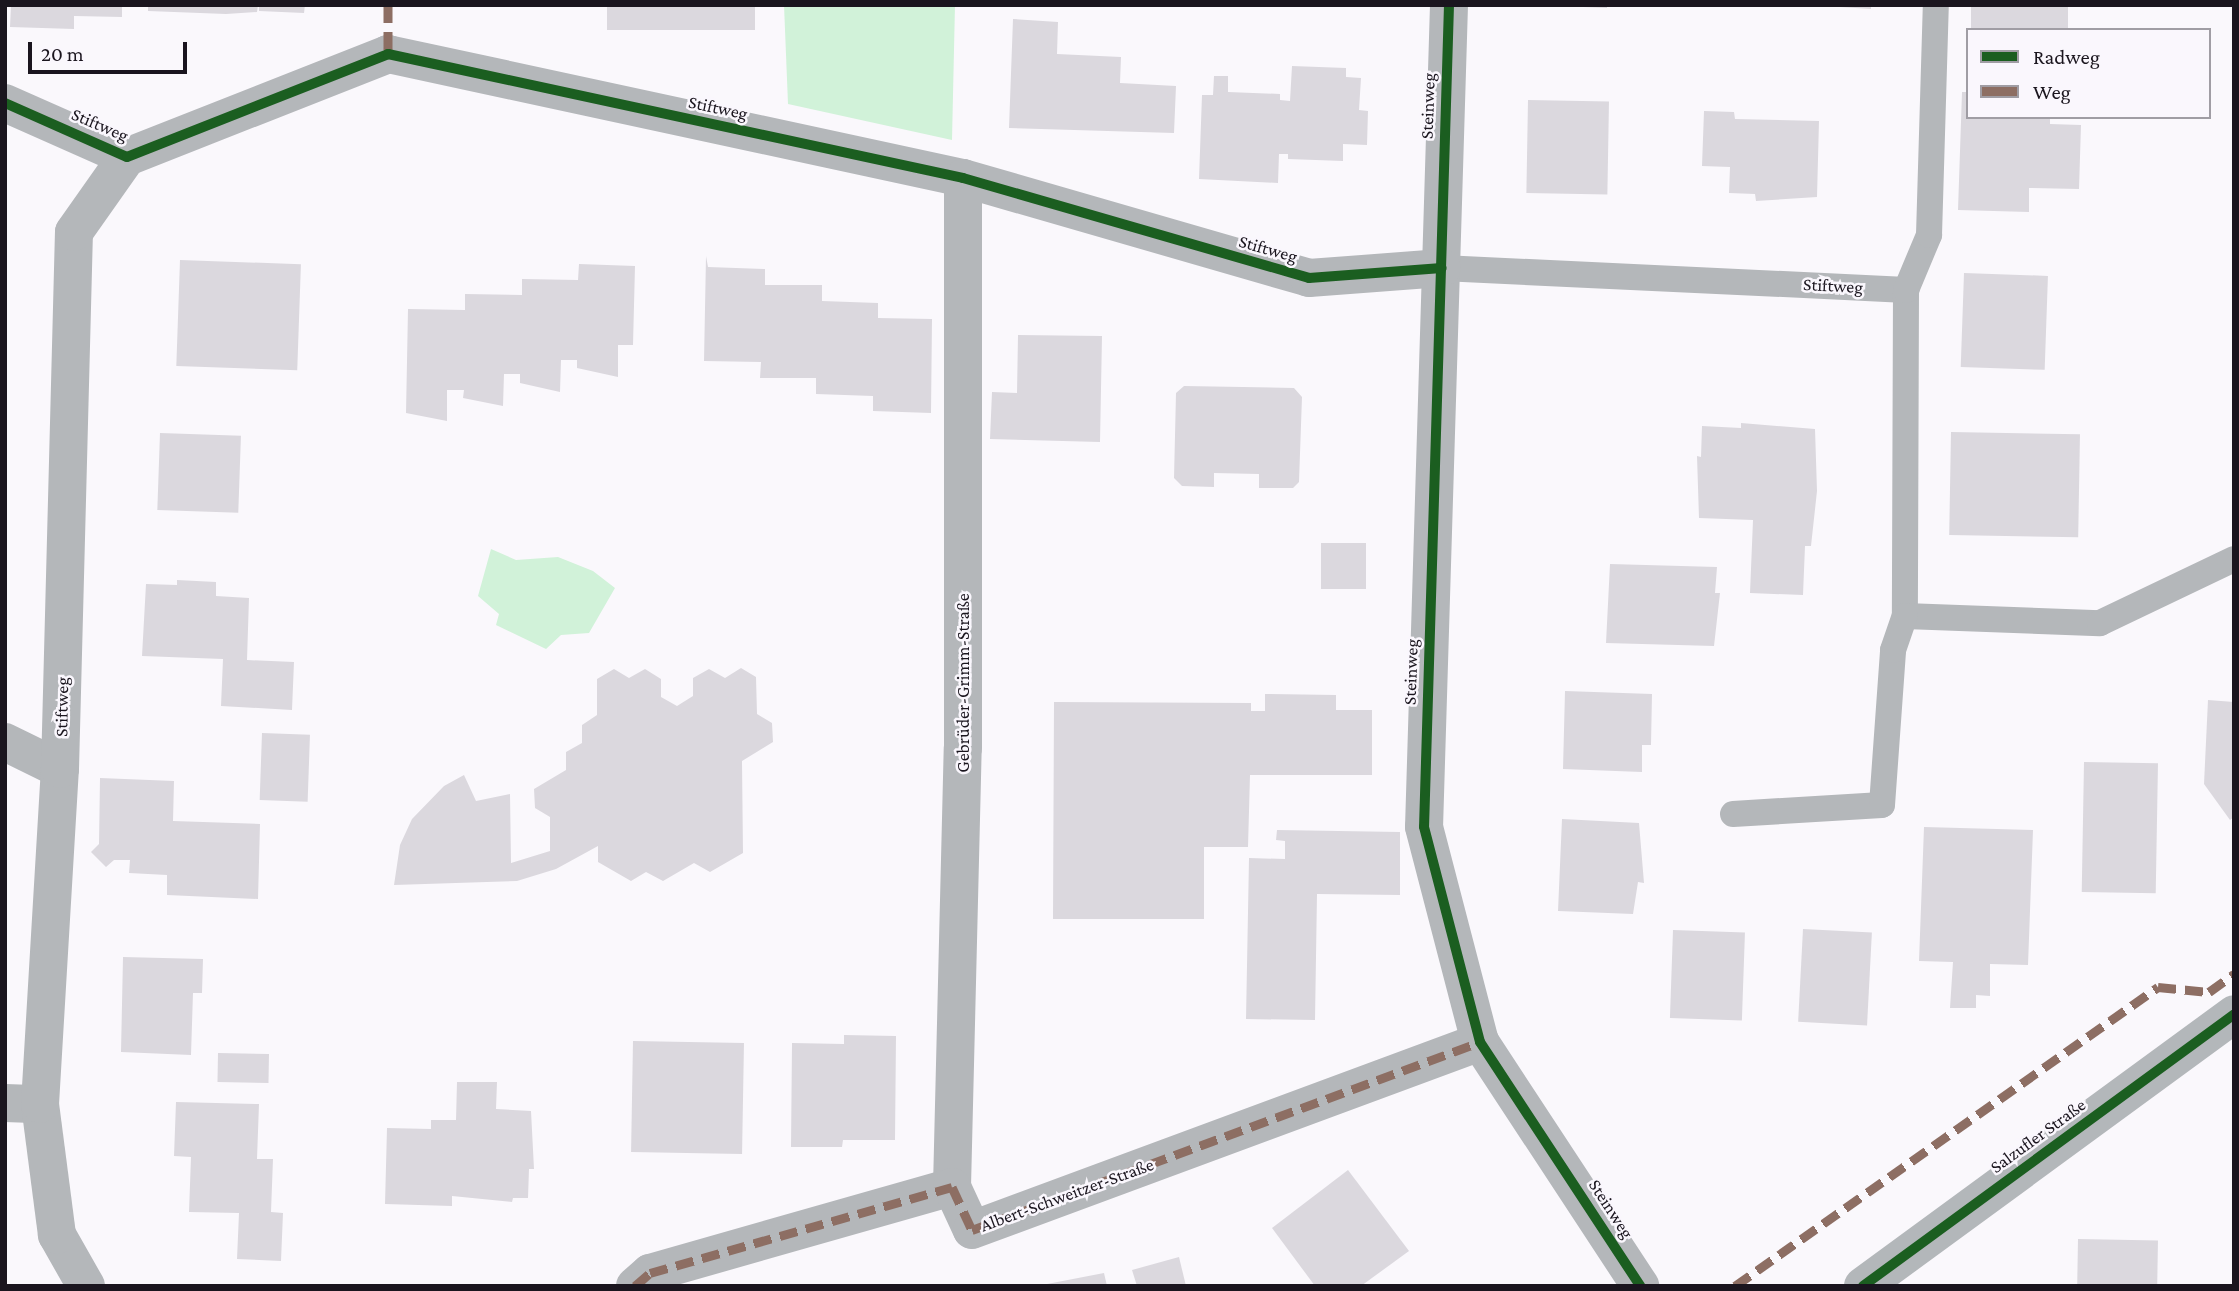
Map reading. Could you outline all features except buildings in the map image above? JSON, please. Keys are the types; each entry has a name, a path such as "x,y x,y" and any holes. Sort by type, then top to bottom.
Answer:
{"main road":[{"name":"Salzufler Straße","path":"1863,1286 2234,1014"}],"street":[{"name":"Steinweg","path":"1449,5 1424,827 1480,1042 1640,1286"},
{"name":"Stiftweg","path":"86,1286 57,1235 22,1103 60,769 74,232 127,157 388,54 963,178 1308,278 1442,268"},
{"name":"Stiftweg","path":"5,103 127,157"},
{"name":"Gebrüder-Grimm-Straße","path":"953,1187 963,748 963,178"},
{"name":"Stiftweg","path":"5,742 60,769"},
{"name":"Albert-Schweitzer-Straße","path":"953,1187 972,1230 1480,1042"},
{"path":"635,1286 650,1273 953,1187"}],"lane":[{"path":"1733,814 1882,805 1893,650 1905,616 1906,290 1929,234 1936,5"},
{"name":"Stiftweg","path":"1442,268 1906,290"},
{"path":"1905,616 2100,623 2234,559"}],"green space":[{"path":"784,5 955,5 952,140 788,104"},
{"path":"491,549 516,560 558,557 593,571 615,588 589,633 561,635 546,649 496,625 499,614 478,596"}],"marked path":[{"path":"388,5 388,54"},
{"path":"1735,1286 2158,987 2209,992 2234,974"},
{"path":"635,1286 650,1273 952,1187 972,1230 1480,1042"}],"cycle path":[{"path":"1449,5 1424,827 1480,1042 1640,1286"},
{"path":"5,103 127,157 388,54 963,178 1309,278 1442,268"},
{"path":"1863,1286 2234,1014"}]}
